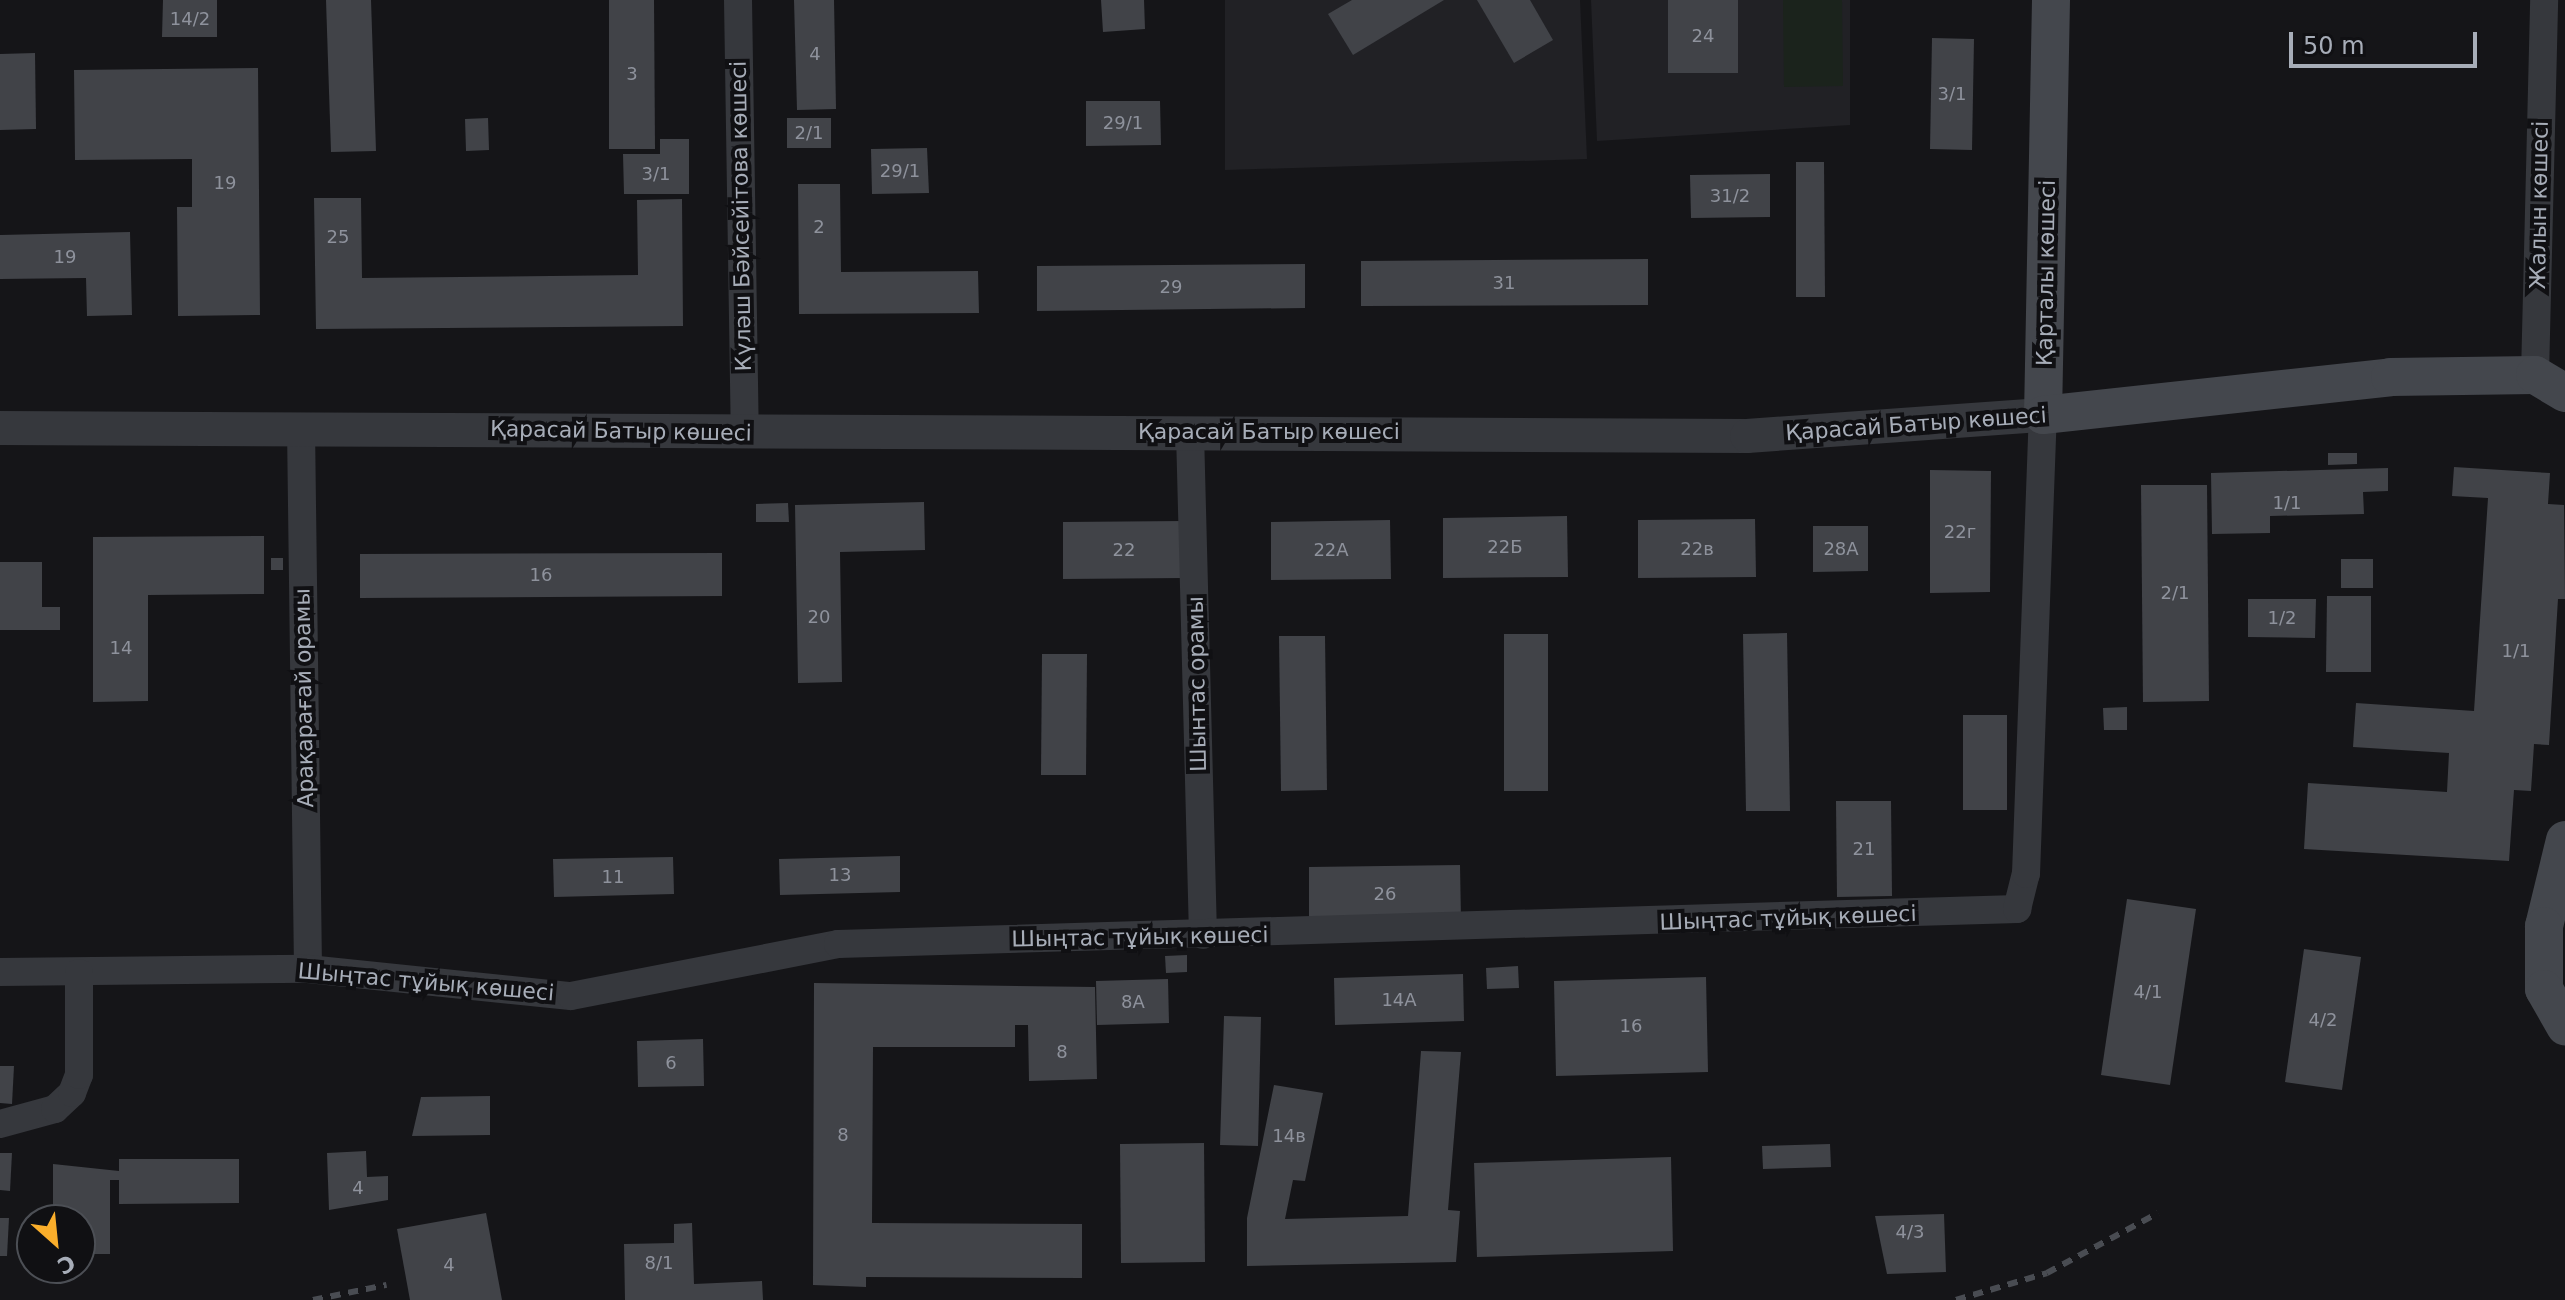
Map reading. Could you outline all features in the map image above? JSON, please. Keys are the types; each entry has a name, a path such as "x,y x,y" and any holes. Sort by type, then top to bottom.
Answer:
{"main road":[{"name":"Қарталы көшесі","path":"2043,415 2051,0"},
{"name":"Қарасай Батыр көшесі","path":"2043,415 2390,377 2550,384"},
{"path":"2563,1023 2544,989 2544,926 2565,840"}],"street":[{"name":"Күләш Бәйсейітова көшесі","path":"738,0 745,432"},
{"name":"Жалын көшесі","path":"2544,0 2550,384"},
{"name":"Қарасай Батыр көшесі","path":"0,428 1747,436 2043,415"},
{"name":"Қарталы көшесі","path":"2030,641 2043,415"},
{"name":"Арақарағай орамы","path":"301,427 308,969"},
{"name":"Шынтас орамы","path":"1190,432 1203,935"},
{"name":"Шыңтас тұйық көшесі","path":"0,972 308,969 571,996 838,944 2017,909 2026,874 2030,641"},
{"path":"0,1124 55,1109 72,1093 79,1075 79,973"}],"shaded area":[{"path":"1225,0 1580,0 1587,159 1225,170"},
{"path":"1591,0 1850,0 1850,125 1597,141"},
{"path":"1783,0 1842,0 1843,86 1784,87"}],"building":[{"path":"163,0 217,0 217,37 162,37"},
{"path":"326,0 371,0 376,151 331,152"},
{"path":"609,0 654,0 655,149 609,149"},
{"path":"794,0 834,0 836,109 797,110"},
{"path":"1101,0 1144,0 1145,29 1103,32"},
{"path":"1352,0 1444,0 1353,55 1328,14"},
{"path":"1477,0 1530,0 1553,40 1514,63"},
{"path":"1668,0 1738,0 1738,73 1668,73"},
{"path":"1932,38 1974,39 1972,150 1930,149"},
{"path":"35,53 36,129 0,130 0,54"},
{"path":"258,68 260,315 178,316 177,207 192,207 192,159 75,160 74,70"},
{"path":"1086,101 1160,101 1161,145 1086,146"},
{"path":"488,118 489,150 466,151 465,119"},
{"path":"787,118 831,118 831,148 787,148"},
{"path":"660,139 689,139 689,194 624,194 623,154 660,154"},
{"path":"927,148 929,193 872,194 871,149"},
{"path":"1796,162 1824,162 1825,297 1796,297"},
{"path":"1770,174 1770,217 1691,218 1690,175"},
{"path":"798,184 840,184 841,272 978,271 979,313 799,314"},
{"path":"314,198 361,198 362,278 638,275 637,200 682,199 683,326 316,329"},
{"path":"130,232 132,315 87,316 86,278 0,279 0,235"},
{"path":"1648,259 1648,305 1361,306 1361,261"},
{"path":"1305,264 1305,308 1037,311 1037,266"},
{"path":"2328,453 2357,453 2357,464 2328,465"},
{"path":"2454,467 2550,473 2548,504 2564,505 2565,599 2558,599 2549,745 2534,744 2531,791 2514,790 2509,861 2304,849 2308,783 2447,792 2449,753 2353,747 2356,703 2474,711 2488,498 2452,496"},
{"path":"2388,468 2388,491 2363,492 2364,514 2270,516 2270,533 2212,534 2211,473"},
{"path":"1930,470 1991,471 1990,592 1930,593"},
{"path":"2141,485 2207,485 2209,701 2143,702"},
{"path":"924,502 925,550 840,552 842,682 798,683 795,505"},
{"path":"788,503 789,522 756,522 756,504"},
{"path":"1567,516 1568,577 1443,578 1443,518"},
{"path":"1755,519 1756,577 1638,578 1638,520"},
{"path":"1390,520 1391,579 1271,580 1271,522"},
{"path":"1184,521 1184,578 1063,579 1063,522"},
{"path":"1813,526 1868,526 1868,571 1813,572"},
{"path":"264,536 264,594 148,595 148,701 93,702 93,537"},
{"path":"722,553 722,596 360,598 360,554"},
{"path":"271,558 283,558 283,570 271,570"},
{"path":"2341,559 2373,559 2373,588 2341,588"},
{"path":"0,562 42,562 42,607 60,607 60,630 0,630"},
{"path":"2327,596 2371,596 2371,672 2326,672"},
{"path":"2248,599 2316,599 2315,638 2248,637"},
{"path":"1787,633 1790,811 1746,811 1743,634"},
{"path":"1504,634 1548,634 1548,791 1504,791"},
{"path":"1279,636 1325,636 1327,790 1281,791"},
{"path":"1042,654 1087,654 1086,775 1041,775"},
{"path":"2127,707 2127,730 2104,730 2103,708"},
{"path":"1963,715 2007,715 2007,810 1963,810"},
{"path":"1836,801 1891,801 1892,896 1837,897"},
{"path":"900,856 900,892 780,895 779,859"},
{"path":"673,857 674,894 554,897 553,859"},
{"path":"1460,865 1461,921 1309,923 1309,867"},
{"path":"2127,899 2196,909 2170,1085 2101,1075"},
{"path":"2304,949 2361,957 2342,1090 2285,1082"},
{"path":"1187,955 1187,972 1166,973 1165,956"},
{"path":"1518,966 1519,988 1487,989 1486,968"},
{"path":"1463,974 1464,1021 1335,1025 1334,978"},
{"path":"1706,977 1708,1072 1556,1076 1554,981"},
{"path":"1168,979 1169,1023 1097,1025 1096,981"},
{"path":"814,983 1095,987 1097,1079 1029,1081 1028,1025 1015,1025 1015,1047 873,1047 872,1223 1082,1224 1082,1278 866,1277 866,1287 813,1285"},
{"path":"1224,1016 1261,1017 1258,1146 1220,1145"},
{"path":"703,1039 704,1086 638,1087 637,1041"},
{"path":"1421,1051 1461,1052 1448,1210 1460,1211 1456,1262 1247,1266 1247,1218 1274,1085 1323,1093 1305,1181 1293,1180 1285,1219 1408,1216"},
{"path":"0,1066 14,1066 12,1104 0,1103"},
{"path":"490,1096 490,1135 412,1136 421,1097"},
{"path":"1204,1143 1205,1262 1121,1263 1120,1144"},
{"path":"1830,1144 1831,1167 1763,1169 1762,1146"},
{"path":"366,1151 367,1177 388,1176 388,1200 329,1210 327,1153"},
{"path":"0,1153 12,1153 10,1191 0,1190"},
{"path":"1671,1157 1673,1251 1477,1257 1474,1163"},
{"path":"119,1159 239,1159 239,1203 119,1204 119,1180 110,1180 110,1254 96,1254 96,1204 53,1204 53,1164 119,1171"},
{"path":"486,1213 502,1300 410,1300 397,1229"},
{"path":"1944,1214 1946,1272 1887,1274 1875,1216"},
{"path":"0,1218 9,1218 7,1256 0,1256"},
{"path":"692,1223 694,1284 762,1281 763,1300 625,1300 624,1244 674,1243 674,1224"}],"railway":[{"path":"1956,1300 2047,1273 2158,1213"},
{"path":"313,1300 386,1285"}]}
